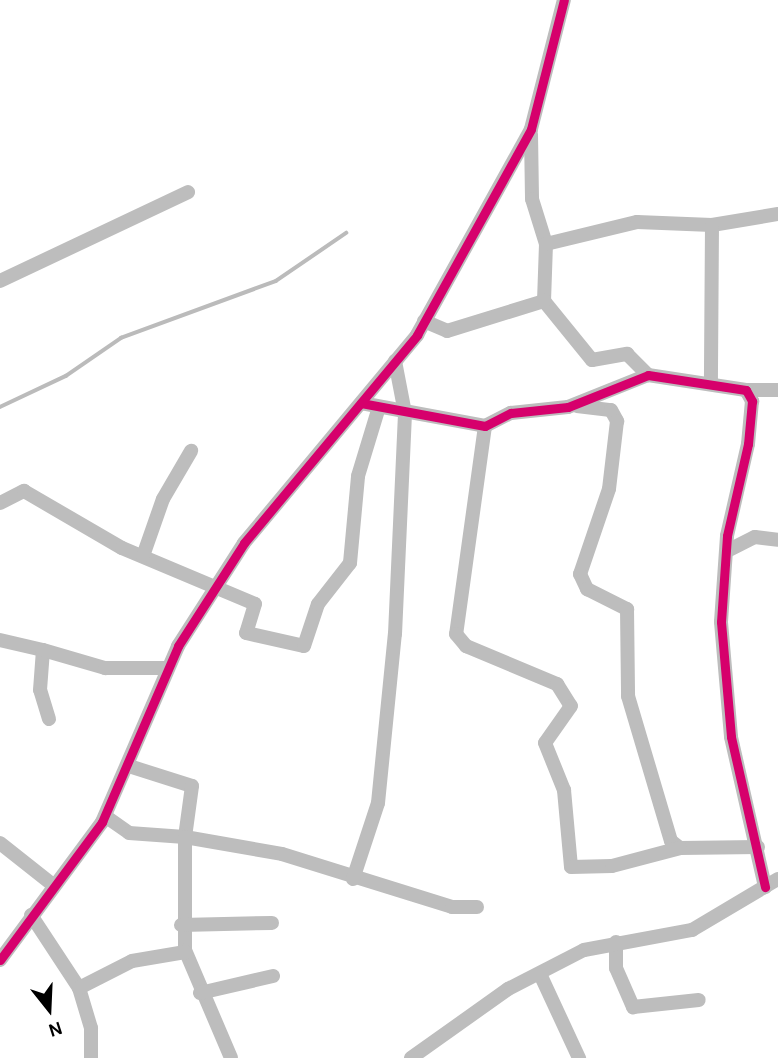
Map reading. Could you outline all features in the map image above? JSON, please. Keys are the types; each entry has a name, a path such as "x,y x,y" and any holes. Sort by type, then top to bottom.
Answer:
{"street":[{"path":"3,951 105,816 168,668 216,585 244,543 395,361 424,321 531,129 565,0"},
{"path":"531,129 532,200 546,244 544,301 592,360 627,354 648,376"},
{"path":"0,281 188,192"},
{"path":"546,244 637,222 712,225 778,214"},
{"path":"711,381 712,225"},
{"path":"424,321 447,331 544,301"},
{"path":"354,879 378,803 395,634 405,413 395,361"},
{"path":"568,407 648,376 711,381 746,390 778,390"},
{"path":"411,1058 508,989 616,942 692,930 772,883 758,847 726,706 721,622 727,551 748,444 752,401 746,390"},
{"path":"360,403 378,410 485,426 511,413 595,405 611,410 617,421 609,489 580,574 587,589 628,609 624,659 632,715 664,825 680,848"},
{"path":"0,503 24,491 143,556 216,585 255,604 246,633 304,646 318,604 350,564 358,476 378,410"},
{"path":"485,426 456,634 466,646 557,684 571,706 545,743 564,790 571,867 612,866 680,848 758,847"},
{"path":"143,556 163,499 191,451"},
{"path":"727,551 755,537 778,540"},
{"path":"0,640 105,667 168,668"},
{"path":"43,650 40,690 49,719"},
{"path":"128,766 191,786 181,925 186,952 200,993 231,1058"},
{"path":"105,816 129,833 186,837 282,854 354,879 452,907 477,907"},
{"path":"0,843 52,884"},
{"path":"32,915 79,988 92,1028 91,1058"},
{"path":"181,925 272,923"},
{"path":"616,942 616,968 633,1007 699,1000"},
{"path":"79,988 132,961 186,952"},
{"path":"540,974 579,1058"},
{"path":"200,993 273,976"}],"waterway":[{"path":"0,407 66,376 121,338 276,281 346,233"}],"cycle path":[{"path":"0,960 102,822 178,646 244,543 417,335 531,129 564,0"},
{"path":"361,403 485,426 511,413 568,407 648,375 746,390 752,401 748,444 727,536 721,622 731,737 765,887"}]}
